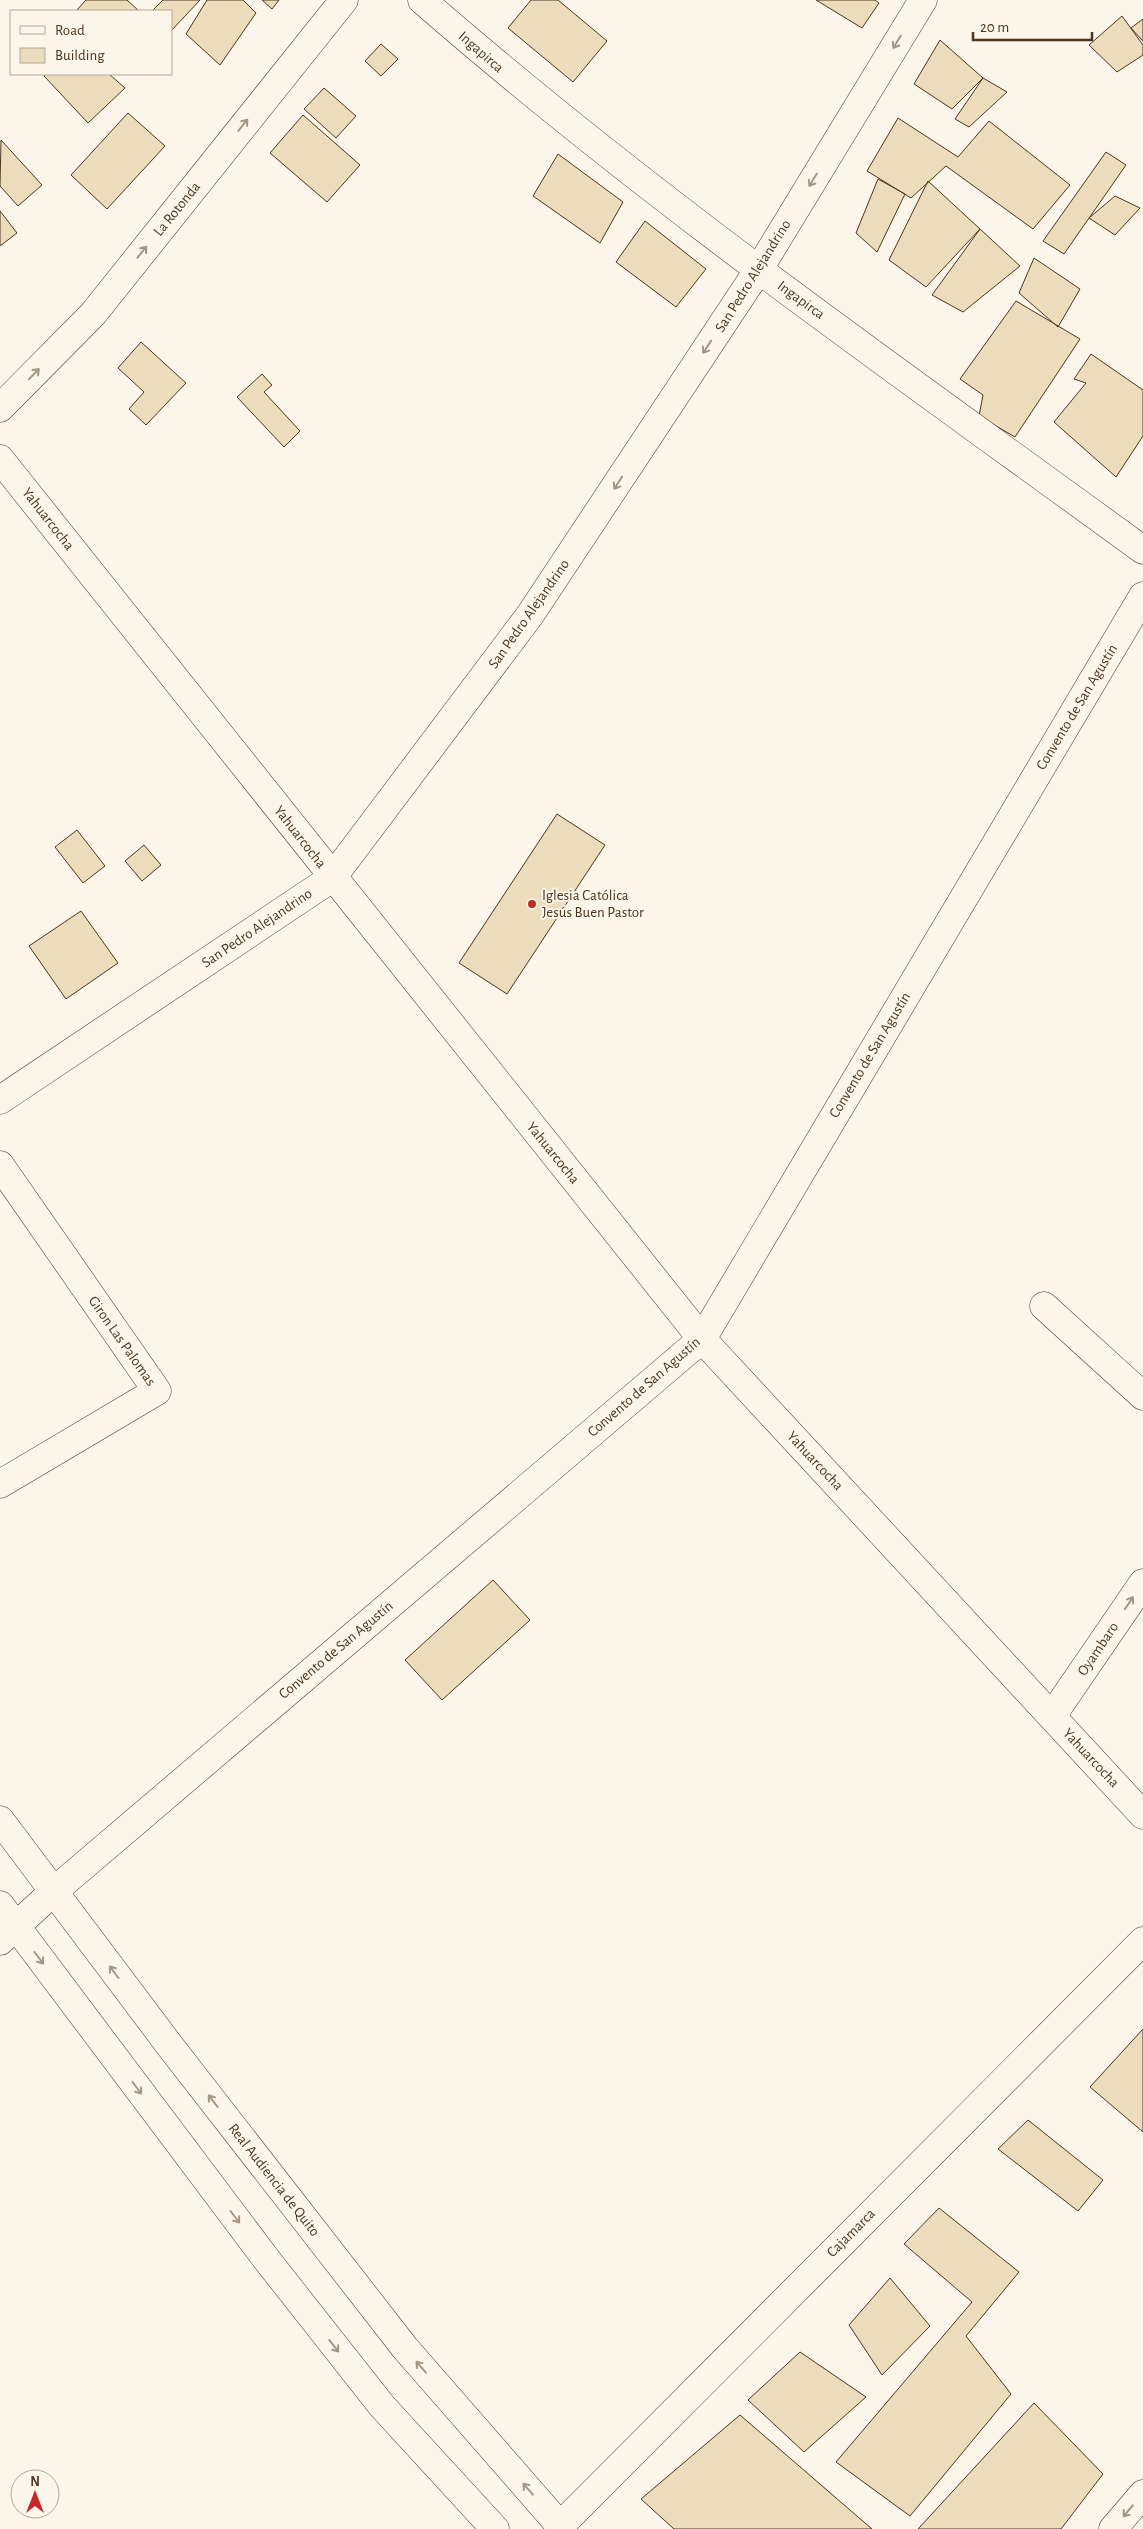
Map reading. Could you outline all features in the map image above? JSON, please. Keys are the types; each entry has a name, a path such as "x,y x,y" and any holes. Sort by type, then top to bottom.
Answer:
{"street":[{"name":"La Rotonda","path":"0,408 93,314 344,0"},
{"name":"Ingapirca","path":"422,0 511,78 759,269 1143,550"},
{"name":"San Pedro Alejandrino","path":"0,1100 332,878 530,615 759,269 923,0"},
{"name":"Yahuarcocha","path":"0,459 332,878 702,1339 1143,1815"},
{"name":"Convento de San Agustín","path":"8,1934 54,1891 702,1339 1143,596"},
{"name":"Giron Las Palomas","path":"0,1165 157,1391 0,1484"},
{"path":"1044,1306 1143,1396"},
{"name":"Oyambaro","path":"1052,1716 1143,1583"},
{"name":"Real Audiencia de Quito","path":"0,1820 170,2046 405,2348 561,2528"},
{"path":"0,1905 8,1934 382,2406 495,2529"},
{"name":"Cajamarca","path":"561,2528 1143,1941"},
{"path":"1113,2529 1143,2494"}],"building":[{"path":"86,0 127,0 138,10 77,10"},
{"path":"163,0 200,0 172,30 172,10 153,10"},
{"path":"207,0 243,0 256,13 220,65 186,34"},
{"path":"262,0 279,0 272,9"},
{"path":"531,0 558,0 607,41 573,82 508,28"},
{"path":"816,0 875,0 879,3 862,28"},
{"path":"1122,16 1143,45 1143,55 1117,72 1089,45"},
{"path":"1143,19 1143,41 1131,28"},
{"path":"940,40 983,78 952,109 914,84"},
{"path":"381,44 398,59 381,76 365,61"},
{"path":"110,75 125,88 88,123 44,76"},
{"path":"983,78 1007,92 969,127 955,119"},
{"path":"324,88 356,116 336,138 304,109"},
{"path":"128,113 165,146 107,209 71,175"},
{"path":"303,115 360,165 327,202 270,153"},
{"path":"898,118 958,157 989,121 1070,185 1033,229 946,166 911,198 867,171"},
{"path":"1,140 42,185 18,206 0,186"},
{"path":"1106,152 1126,165 1064,254 1043,241"},
{"path":"558,154 623,202 600,243 533,196"},
{"path":"878,179 905,194 877,252 856,233"},
{"path":"928,181 980,229 926,287 889,260"},
{"path":"1115,196 1140,208 1115,235 1089,218"},
{"path":"0,211 17,233 0,246"},
{"path":"645,221 706,269 676,307 616,262"},
{"path":"980,229 1020,266 963,312 932,295"},
{"path":"1034,258 1080,289 1058,327 1019,293"},
{"path":"1016,301 1080,339 1015,437 979,416 983,395 960,379"},
{"path":"141,342 186,383 146,425 129,409 144,392 118,368"},
{"path":"1091,354 1143,390 1143,436 1116,477 1054,422 1086,383 1074,379"},
{"path":"262,374 272,385 264,392 300,431 284,447 237,397"},
{"name":"Iglesia Católica Jesús Buen Pastor","path":"557,814 605,845 507,994 459,963"},
{"path":"77,830 105,866 83,883 55,847"},
{"path":"144,845 161,865 142,881 125,861"},
{"path":"81,911 118,963 66,999 29,946"},
{"path":"493,1580 530,1620 442,1700 405,1660"},
{"path":"1143,2029 1143,2132 1090,2087"},
{"path":"1028,2120 1103,2180 1078,2211 998,2149"},
{"path":"939,2208 1019,2272 966,2336 1011,2394 910,2516 836,2462 972,2302 904,2244"},
{"path":"890,2278 930,2326 882,2375 849,2325"},
{"path":"800,2352 866,2397 804,2452 748,2400"},
{"path":"1034,2403 1103,2474 1061,2529 918,2529"},
{"path":"740,2415 872,2529 674,2529 641,2499"}],"place":[{"name":"Iglesia Católica Jesús Buen Pastor","path":"532,904"}]}
